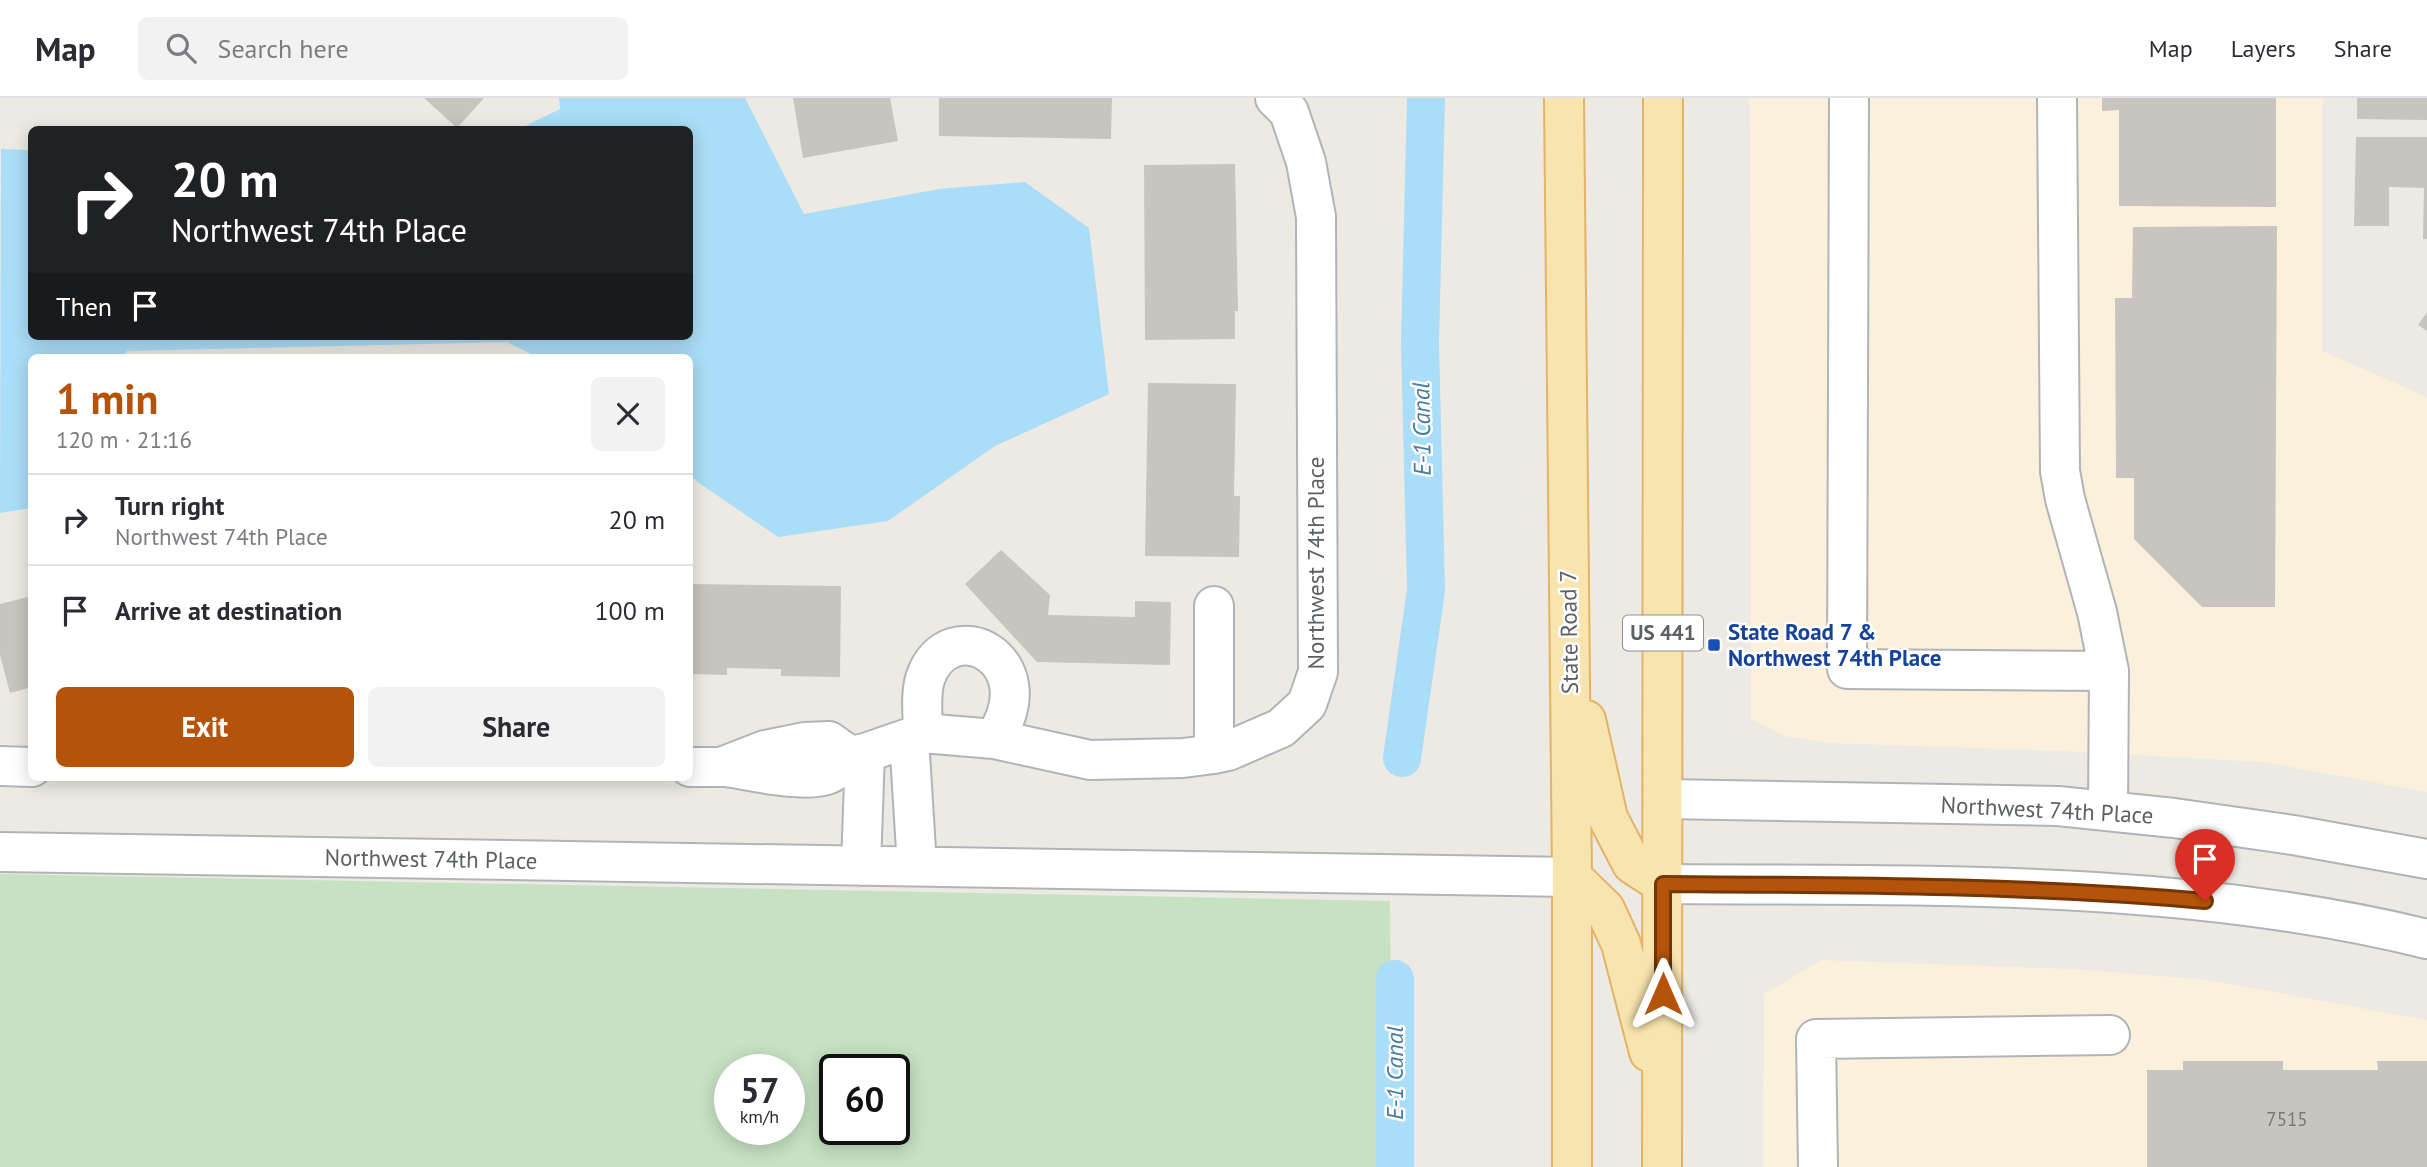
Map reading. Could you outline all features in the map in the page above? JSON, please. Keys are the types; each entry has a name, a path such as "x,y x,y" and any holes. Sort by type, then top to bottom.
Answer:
{"main road":[{"name":"State Road 7","path":"1564,98 1572,877 1572,1167"},
{"name":"US 441","path":"1662,1167 1663,98"},
{"path":"1569,646 1608,818 1632,864 1663,884"},
{"path":"1572,877 1605,909 1621,944 1663,1105"}],"street":[{"name":"Northwest 74th Place","path":"705,767 794,777 830,774 858,755 916,735 994,740 1090,760 1183,758 1228,751 1281,728 1307,704 1318,672 1316,217 1306,162 1289,112 1275,98"},
{"path":"1849,98 1847,669 2109,671"},
{"path":"2057,98 2060,471 2065,499 2097,612 2109,671 2108,811"},
{"path":"1214,606 1214,754"},
{"path":"917,866 916,735 922,694 931,666 940,655 955,646 973,646 989,652 1003,667 1011,688 1010,709 994,740"},
{"path":"858,755 861,866"},
{"path":"0,766 28,767"},
{"name":"Northwest 74th Place","path":"1663,799 2058,806 2174,818 2293,835 2427,859"},
{"name":"Northwest 74th Place","path":"0,852 1572,877"},
{"path":"1663,884 1969,887 2101,892 2228,903 2360,922 2427,939"},
{"path":"1818,1161 1816,1039 2110,1035"}],"shaded area":[{"path":"1750,98 2322,98 2322,351 2427,397 2427,792 2262,762 2060,751 1828,743 1784,736 1751,719"},
{"path":"1821,960 2072,969 2208,980 2427,1020 2427,1167 1763,1167 1764,994"}],"green space":[{"path":"0,874 1390,901 1392,1167 0,1167"}],"water":[{"path":"559,98 745,98 804,214 939,189 1025,182 1089,228 1109,394 995,446 888,521 778,537 693,477 693,354 531,354 507,342 127,351 125,354 28,354 28,508 0,513 1,149 28,150 28,340 693,340 693,126 525,126 560,109"}],"building":[{"path":"424,98 484,98 459,126 455,126"},
{"path":"793,98 890,98 898,141 803,158"},
{"path":"939,98 1112,98 1111,139 939,136"},
{"path":"2102,98 2276,98 2276,207 2119,206 2119,110 2102,111"},
{"path":"2357,98 2427,98 2427,120 2357,119"},
{"path":"2356,137 2427,137 2427,239 2423,239 2424,188 2389,187 2389,226 2354,226"},
{"path":"1235,164 1238,311 1235,311 1235,339 1145,340 1144,165"},
{"path":"2277,226 2275,607 2202,607 2134,539 2134,478 2116,478 2115,298 2132,298 2133,227"},
{"path":"2427,312 2427,331 2418,325"},
{"path":"1148,383 1236,384 1234,496 1240,496 1239,557 1145,556"},
{"path":"1001,550 1050,595 1048,615 1135,617 1135,601 1171,602 1170,665 1037,662 965,584"},
{"path":"693,584 841,586 840,677 781,676 781,669 727,668 727,675 693,674"},
{"path":"28,597 28,688 10,693 0,655 0,604"},
{"path":"2183,1061 2283,1061 2283,1070 2378,1070 2377,1061 2427,1061 2427,1167 2147,1167 2147,1070 2183,1070"}],"waterway":[{"name":"E-1 Canal","path":"1402,758 1426,590 1420,343 1426,98"},
{"name":"E-1 Canal","path":"1395,979 1395,1167"}],"place":[{"name":"State Road 7 & Northwest 74th Place","path":"1714,645"}],"route":[{"path":"1663,994 1663,884 1969,887 2101,892 2205,901"}]}
